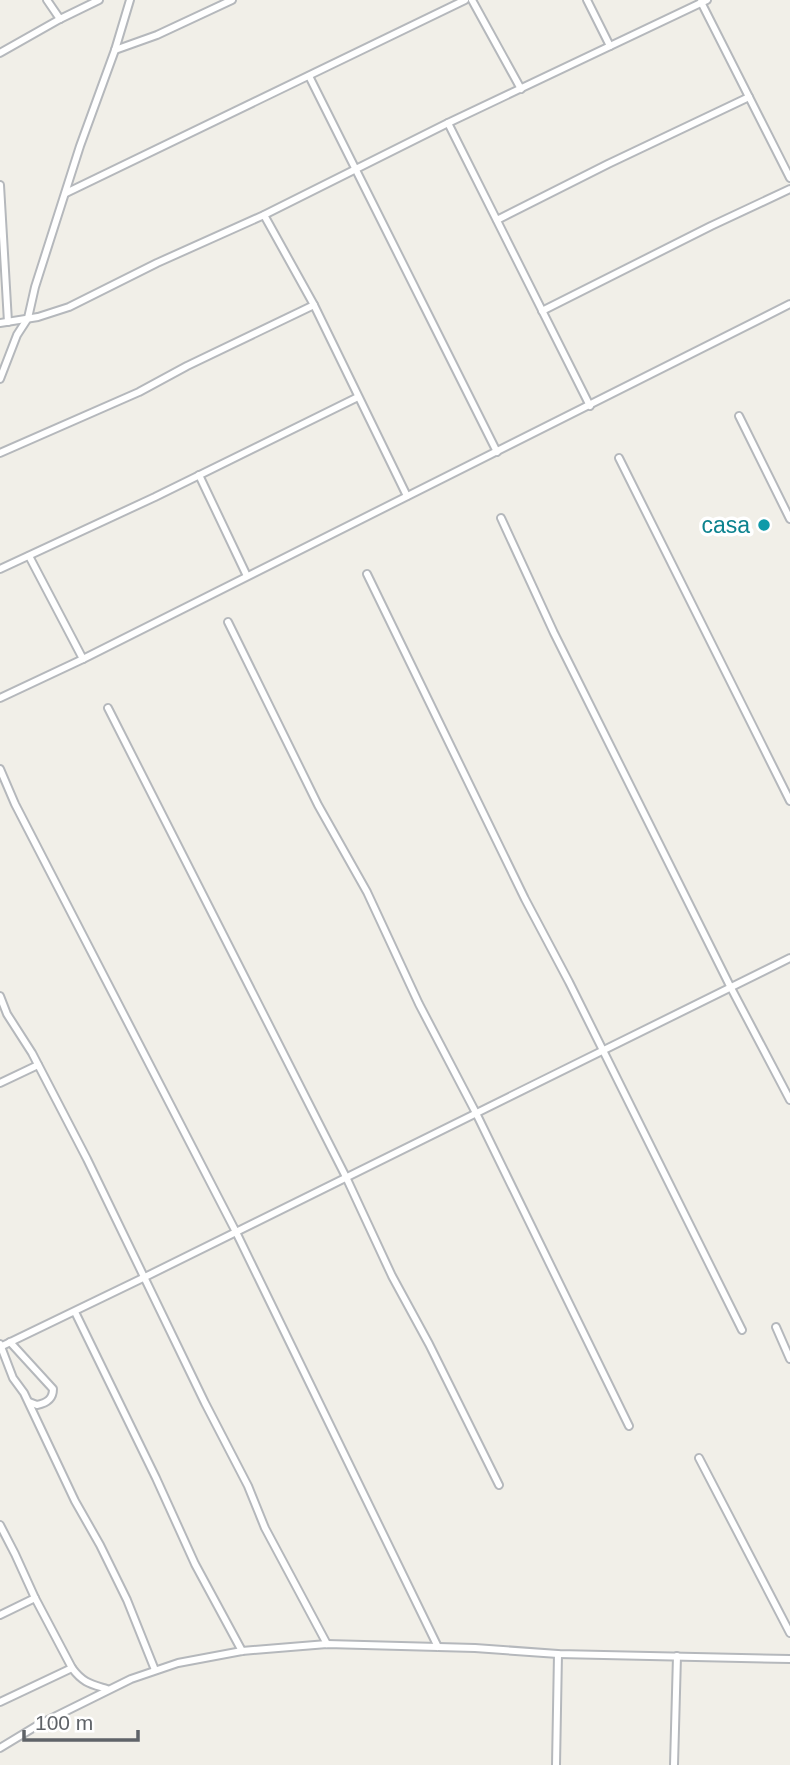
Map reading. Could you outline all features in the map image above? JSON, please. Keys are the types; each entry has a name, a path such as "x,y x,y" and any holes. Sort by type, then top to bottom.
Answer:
{"street":[{"path":"47,0 60,19"},
{"path":"0,53 99,0"},
{"path":"0,379 17,335 28,318 35,287 80,146 130,0"},
{"path":"115,50 157,35 232,0"},
{"path":"66,193 465,0"},
{"path":"472,0 521,89"},
{"path":"587,0 610,46"},
{"path":"0,185 4,322 69,307 703,1 790,178"},
{"path":"309,76 497,452"},
{"path":"497,220 748,97"},
{"path":"448,123 590,406"},
{"path":"542,311 790,189"},
{"path":"264,215 314,305 407,496"},
{"path":"0,698 83,659 790,304"},
{"path":"0,453 139,392 314,305"},
{"path":"0,569 358,397"},
{"path":"739,416 790,519"},
{"path":"619,458 790,802"},
{"path":"199,475 247,576"},
{"path":"501,519 554,633 730,986 790,1100"},
{"path":"29,556 83,659"},
{"path":"367,574 525,899 743,1331"},
{"path":"228,622 318,805 367,892 419,1004 476,1113 629,1426"},
{"path":"108,708 499,1485"},
{"path":"0,769 15,804 236,1232 438,1647"},
{"path":"155,1670 127,1600 75,1501 22,1388 12,1378 0,1346 75,1312 790,958"},
{"path":"0,996 7,1014 38,1065 87,1159 265,1528 327,1644"},
{"path":"0,1083 38,1065"},
{"path":"75,1312 195,1564 242,1651"},
{"path":"776,1327 790,1359"},
{"path":"10,1342 53,1389 49,1401 37,1405 29,1402"},
{"path":"699,1458 790,1633"},
{"path":"1,1528 34,1598 72,1668 80,1679 107,1689"},
{"path":"0,1615 34,1598"},
{"path":"0,1748 107,1689 178,1663 242,1651 327,1644 558,1654 790,1659"},
{"path":"556,1765 558,1654"},
{"path":"674,1765 677,1656"},
{"path":"0,1702 72,1668"}],"place":[{"name":"casa","path":"764,525"}]}
